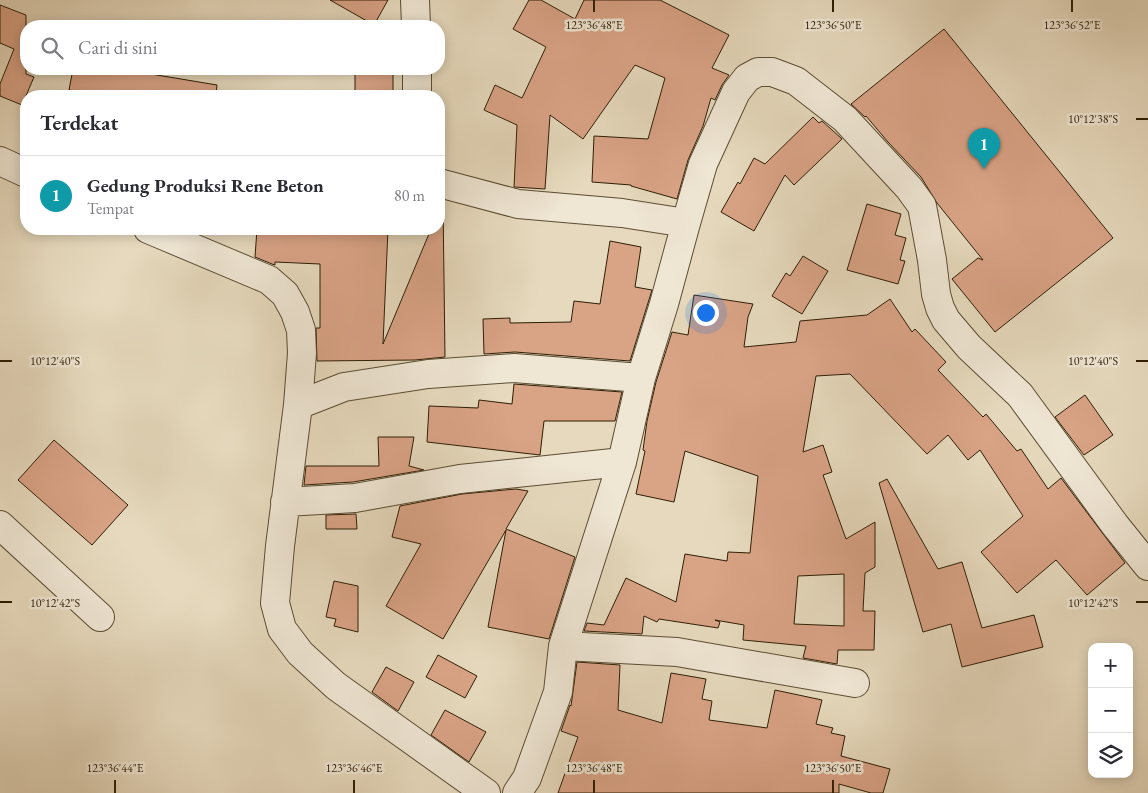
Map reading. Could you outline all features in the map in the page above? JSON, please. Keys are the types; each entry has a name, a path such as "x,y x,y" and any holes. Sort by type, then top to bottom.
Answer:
{"street":[{"path":"415,0 416,20"},
{"path":"517,793 527,778 553,710 558,692 563,646 622,462 641,378 704,164 736,92 747,78 758,72 772,72 796,80 845,119 909,188 922,206 936,294 946,320 969,347 1020,395 1115,525 1148,566"},
{"path":"417,75 417,90"},
{"path":"0,161 20,170"},
{"path":"445,185 518,204 622,213 686,223"},
{"path":"162,235 269,280 285,294 295,312 301,330 302,353 298,405 285,502 275,603 282,628 300,653 336,686 486,793"},
{"path":"298,405 344,387 428,374 514,368 641,378"},
{"path":"285,502 355,498 460,479 622,462"},
{"path":"0,525 100,617"},
{"path":"563,646 677,652 855,683"}],"building":[{"path":"330,0 388,0 377,20 365,20"},
{"path":"529,0 541,0 575,19 584,0 660,0 729,35 712,68 729,75 715,100 711,98 703,126 688,160 677,199 631,185 592,182 594,136 648,139 665,78 635,65 583,139 550,115 545,189 514,187 517,125 484,110 495,85 522,98 546,47 513,29"},
{"path":"0,5 26,15 26,20 20,20 20,75 34,77 28,90 20,90 20,104 0,96 0,84 14,49 0,43"},
{"path":"944,29 1113,238 995,332 952,279 978,258 983,260 937,203 921,177 866,116 851,104"},
{"path":"72,75 157,75 217,85 217,90 69,90"},
{"path":"355,75 393,75 393,90 355,90"},
{"path":"813,117 819,123 822,121 842,139 794,185 785,175 754,231 721,212 738,182 740,184 754,158 765,164"},
{"path":"867,204 901,214 895,235 906,238 900,260 905,261 898,284 847,270"},
{"path":"257,235 388,235 383,344 428,235 443,235 445,357 415,360 317,361 316,328 320,328 320,264 275,262 275,265 255,257"},
{"path":"610,241 641,247 635,287 652,290 630,361 515,352 484,354 483,319 510,318 510,323 571,322 574,301 600,304"},
{"path":"803,256 828,271 802,314 772,296 786,273 790,276"},
{"path":"694,295 753,304 748,317 744,347 796,342 800,321 867,315 890,299 912,332 915,329 946,362 938,370 983,417 986,414 1017,451 1021,449 1048,489 1061,478 1125,563 1087,595 1056,560 1017,593 981,552 1023,516 980,450 968,460 948,435 927,454 850,374 816,376 803,452 823,445 832,472 823,475 846,539 875,522 875,567 865,573 863,611 875,611 874,650 838,650 837,664 803,658 806,646 743,640 744,625 715,620 720,622 718,628 659,619 657,622 644,616 642,634 584,631 587,623 604,625 626,578 676,602 685,554 727,561 728,552 750,553 758,476 685,451 674,502 636,494 645,451 643,450 647,421 656,382 672,332 688,335","holes":["844,574 844,626 794,624 798,576"]},
{"path":"514,384 622,392 615,421 544,421 540,455 427,442 429,406 478,408 479,400 512,404"},
{"path":"1085,395 1113,435 1084,455 1055,417"},
{"path":"378,437 414,437 409,466 424,470 353,482 304,485 306,466 379,466"},
{"path":"54,440 128,505 92,545 18,480"},
{"path":"887,479 938,569 962,562 982,628 1034,615 1043,647 962,667 951,624 923,632 879,483"},
{"path":"516,489 528,491 506,529 575,557 549,639 488,627 506,530 443,639 386,606 421,544 392,537 400,506 462,494"},
{"path":"356,514 357,529 326,529 326,515"},
{"path":"334,581 358,586 358,632 334,626 336,619 326,617"},
{"path":"438,655 477,676 465,698 426,677"},
{"path":"577,662 620,665 618,710 662,723 671,673 706,679 702,699 712,701 709,720 767,728 775,690 822,700 816,724 833,728 831,733 845,736 841,756 890,769 883,793 871,793 839,784 839,793 558,793 578,737 561,731 571,706"},
{"path":"386,667 414,682 398,711 372,692"},
{"path":"445,710 486,732 469,762 431,735"}],"place":[{"name":"Gedung Produksi Rene Beton","path":"984,169"}]}
